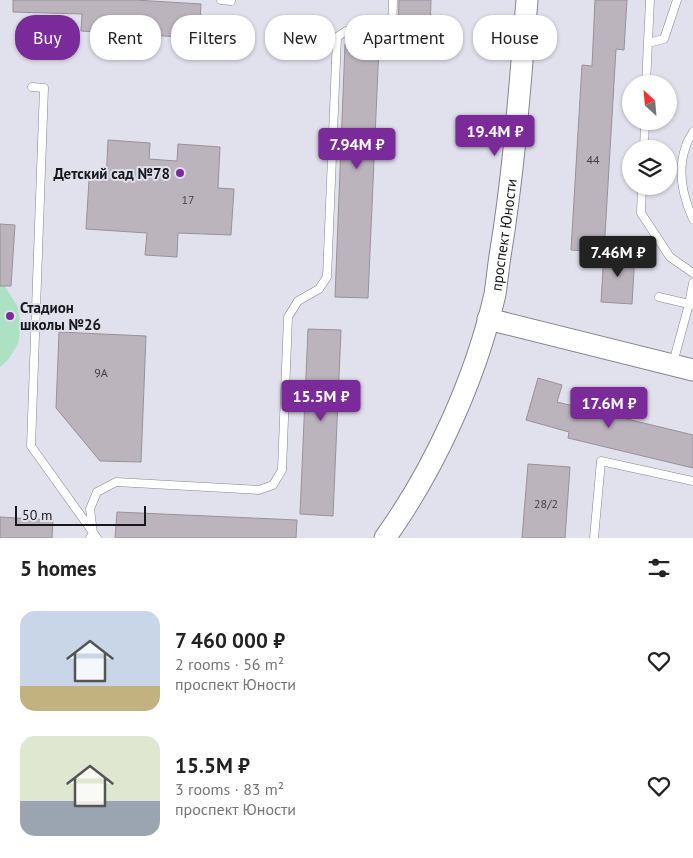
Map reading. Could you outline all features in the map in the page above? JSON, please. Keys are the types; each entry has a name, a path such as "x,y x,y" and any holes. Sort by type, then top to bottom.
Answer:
{"main road":[{"name":"проспект Юности","path":"385,538 426,471 453,418 473,368 488,319 495,292 507,219 527,0"},
{"path":"488,319 683,368"}],"lane":[{"path":"221,0 231,1"},
{"path":"93,536 90,509 97,492 116,482 258,490 274,485 282,470 288,317 298,301 319,289 327,277 337,37 346,31 392,34 393,0"},
{"path":"646,75 650,0"},
{"path":"648,43 664,39 677,0"},
{"path":"32,87 44,88 31,446 93,536"},
{"path":"693,132 686,146 681,171 688,207 693,219"},
{"path":"642,195 641,214 670,257 693,273"},
{"path":"683,368 693,283"},
{"path":"659,297 691,305"},
{"path":"594,538 601,461 693,481"}],"green space":[{"name":"Стадион школы №26","path":"0,283 4,285 18,307 21,325 18,344 8,360 0,367"}],"building":[{"path":"13,0 135,0 201,4 200,15 171,15 171,36 161,36 161,15 90,15 90,32 81,31 82,14 13,12"},
{"path":"399,0 431,0 430,15 398,15"},
{"path":"595,0 627,0 624,50 616,49 604,252 571,250 582,65 592,66"},
{"path":"345,44 345,60 378,60 368,298 335,297"},
{"path":"108,140 150,143 149,159 177,161 178,144 220,147 218,188 234,189 231,235 178,233 177,257 145,255 147,233 86,229 89,180 106,181"},
{"path":"0,224 15,225 11,286 0,286"},
{"path":"604,252 635,254 632,304 601,302"},
{"path":"308,329 341,330 333,516 300,514"},
{"path":"59,332 146,336 141,462 100,461 56,408"},
{"path":"538,378 562,385 557,402 693,435 693,468 568,438 569,432 526,420"},
{"path":"528,464 570,467 565,538 522,538"},
{"path":"117,512 297,520 296,538 115,538"},
{"path":"0,517 53,520 52,538 0,538"}],"place":[{"name":"Детский сад №78","path":"180,173"},
{"name":"Стадион школы №26","path":"10,316"}]}
